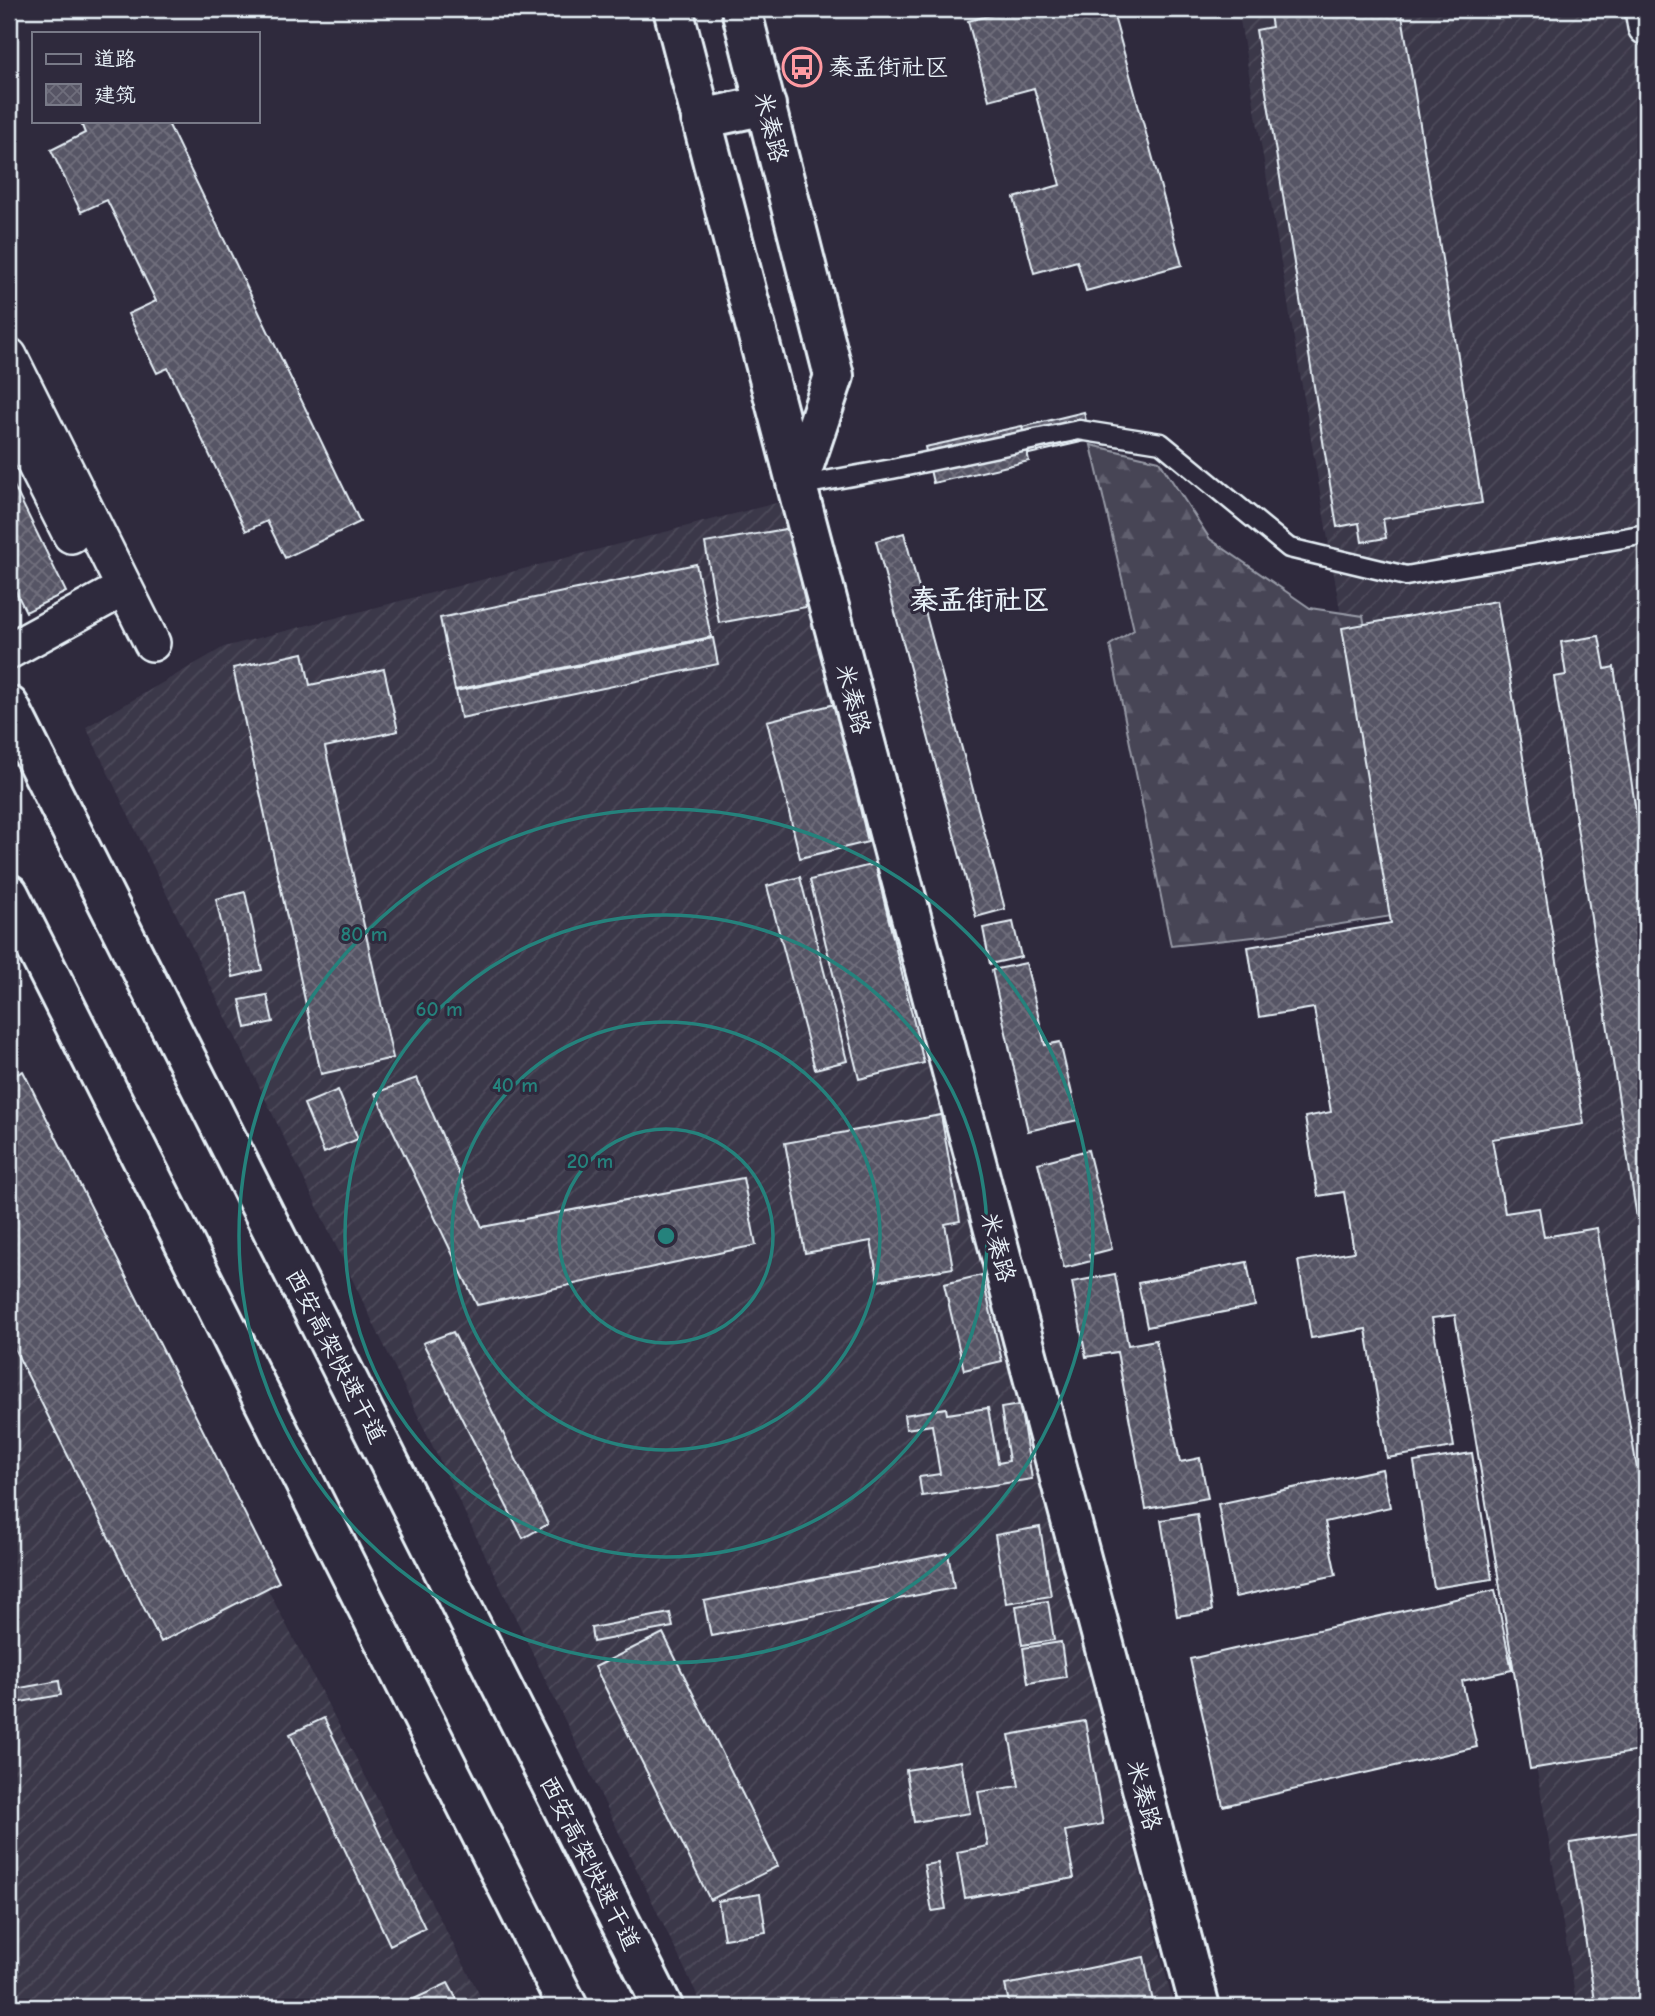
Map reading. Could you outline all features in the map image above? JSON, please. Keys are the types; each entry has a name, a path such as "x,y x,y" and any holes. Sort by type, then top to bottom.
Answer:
{"main road":[{"name":"米秦路","path":"673,9 1200,2007"},
{"name":"米秦路","path":"741,9 834,376 797,486"},
{"path":"701,119 766,105"},
{"name":"西安高架快速干道","path":"9,706 663,2007"},
{"path":"9,894 568,2007"}],"street":[{"path":"1643,9 1646,27"},
{"path":"9,356 115,594 142,647"},
{"path":"9,413 115,594"},
{"path":"9,651 115,594"}],"lane":[{"path":"797,486 1079,430 1161,443 1289,548 1406,576 1646,534"}],"shaded area":[{"path":"1238,9 1646,9 1646,2007 1577,2007"},
{"path":"795,498 1174,2007 703,2007 86,727 224,647"},
{"path":"11,1098 486,2007 9,2007"}],"green space":[{"path":"1091,445 1159,461 1210,539 1310,608 1363,616 1417,912 1272,935 1171,946 1110,645 1134,630"}],"building":[{"path":"1015,9 1112,9 1182,265 1086,291 1077,261 1034,273 1014,198 1060,185 1034,88 989,100 968,21"},
{"path":"1269,9 1401,9 1482,503 1383,519 1386,538 1362,542 1359,523 1337,527 1256,30 1272,27"},
{"path":"80,122 167,122 360,522 285,558 267,521 246,531 168,368 157,373 128,314 156,301 107,200 81,212 51,150 85,133"},
{"path":"1084,412 1090,440 1029,454 1022,427"},
{"path":"1022,426 1029,461 933,483 925,447"},
{"path":"9,476 66,592 26,612 9,578"},
{"path":"791,528 806,607 719,623 705,543"},
{"path":"904,533 1005,909 976,917 876,541"},
{"path":"696,564 711,637 455,690 440,618"},
{"path":"1497,601 1584,1124 1492,1139 1505,1213 1539,1208 1544,1237 1597,1228 1646,1523 1646,1750 1530,1769 1455,1315 1432,1318 1454,1447 1387,1458 1366,1329 1311,1338 1298,1261 1354,1252 1344,1192 1318,1196 1305,1117 1331,1112 1314,1008 1259,1017 1248,947 1391,923 1342,628"},
{"path":"1599,636 1605,669 1614,667 1646,878 1646,1277 1554,677 1566,675 1561,642"},
{"path":"713,638 718,664 461,718 456,691"},
{"path":"303,653 310,685 384,669 398,731 325,747 393,1058 321,1074 233,668"},
{"path":"835,704 868,842 800,858 767,721"},
{"path":"875,864 924,1063 859,1079 810,880"},
{"path":"800,877 847,1061 815,1069 767,886"},
{"path":"245,892 262,970 233,977 216,899"},
{"path":"1013,922 1021,957 990,964 983,928"},
{"path":"1026,963 1045,1045 1060,1042 1078,1120 1028,1131 992,970"},
{"path":"267,995 273,1022 246,1028 240,1000"},
{"path":"23,1071 279,1582 161,1642 9,1338 9,1078"},
{"path":"417,1078 482,1227 743,1178 756,1245 477,1305 375,1093"},
{"path":"338,1090 358,1139 324,1153 304,1104"},
{"path":"941,1115 960,1221 945,1224 953,1268 878,1281 871,1241 805,1253 785,1143"},
{"path":"1088,1150 1112,1249 1089,1255 1091,1261 1064,1268 1038,1163"},
{"path":"1247,1262 1255,1306 1147,1327 1138,1283"},
{"path":"1115,1274 1128,1345 1156,1340 1180,1462 1200,1458 1208,1498 1146,1509 1117,1352 1086,1357 1072,1282"},
{"path":"982,1275 1002,1361 964,1370 944,1284"},
{"path":"453,1332 548,1524 523,1538 423,1343"},
{"path":"1020,1405 1032,1479 922,1496 919,1477 940,1474 932,1425 906,1429 904,1415 946,1408 947,1414 988,1408 998,1463 1009,1461 1001,1408"},
{"path":"1472,1453 1492,1579 1434,1588 1414,1462"},
{"path":"1382,1469 1390,1507 1325,1522 1336,1575 1235,1597 1218,1504"},
{"path":"1197,1514 1212,1611 1177,1616 1161,1520"},
{"path":"1040,1527 1051,1596 1006,1603 995,1535"},
{"path":"948,1553 954,1588 711,1636 704,1601"},
{"path":"1495,1590 1512,1670 1462,1681 1477,1747 1223,1806 1190,1659"},
{"path":"1048,1601 1054,1640 1022,1645 1016,1606"},
{"path":"670,1613 673,1627 593,1642 591,1628"},
{"path":"663,1633 778,1866 710,1900 595,1667"},
{"path":"1061,1642 1066,1677 1028,1683 1023,1648"},
{"path":"59,1681 61,1695 9,1704 9,1690"},
{"path":"324,1718 425,1928 390,1945 290,1734"},
{"path":"1085,1721 1103,1824 1065,1831 1074,1878 965,1898 957,1852 988,1846 978,1792 1019,1786 1009,1735"},
{"path":"961,1761 970,1813 914,1822 906,1770"},
{"path":"1646,1831 1646,2007 1596,2007 1570,1843"},
{"path":"938,1863 946,1909 932,1911 924,1865"},
{"path":"760,1894 766,1932 724,1939 718,1901"},
{"path":"1144,1957 1154,2007 1010,2007 1005,1985"},
{"path":"448,1983 461,2007 397,2007"}],"place":[{"name":"秦孟街社区","path":"802,67"}],"district":[{"name":"秦孟街社区","path":"980,600"}]}
